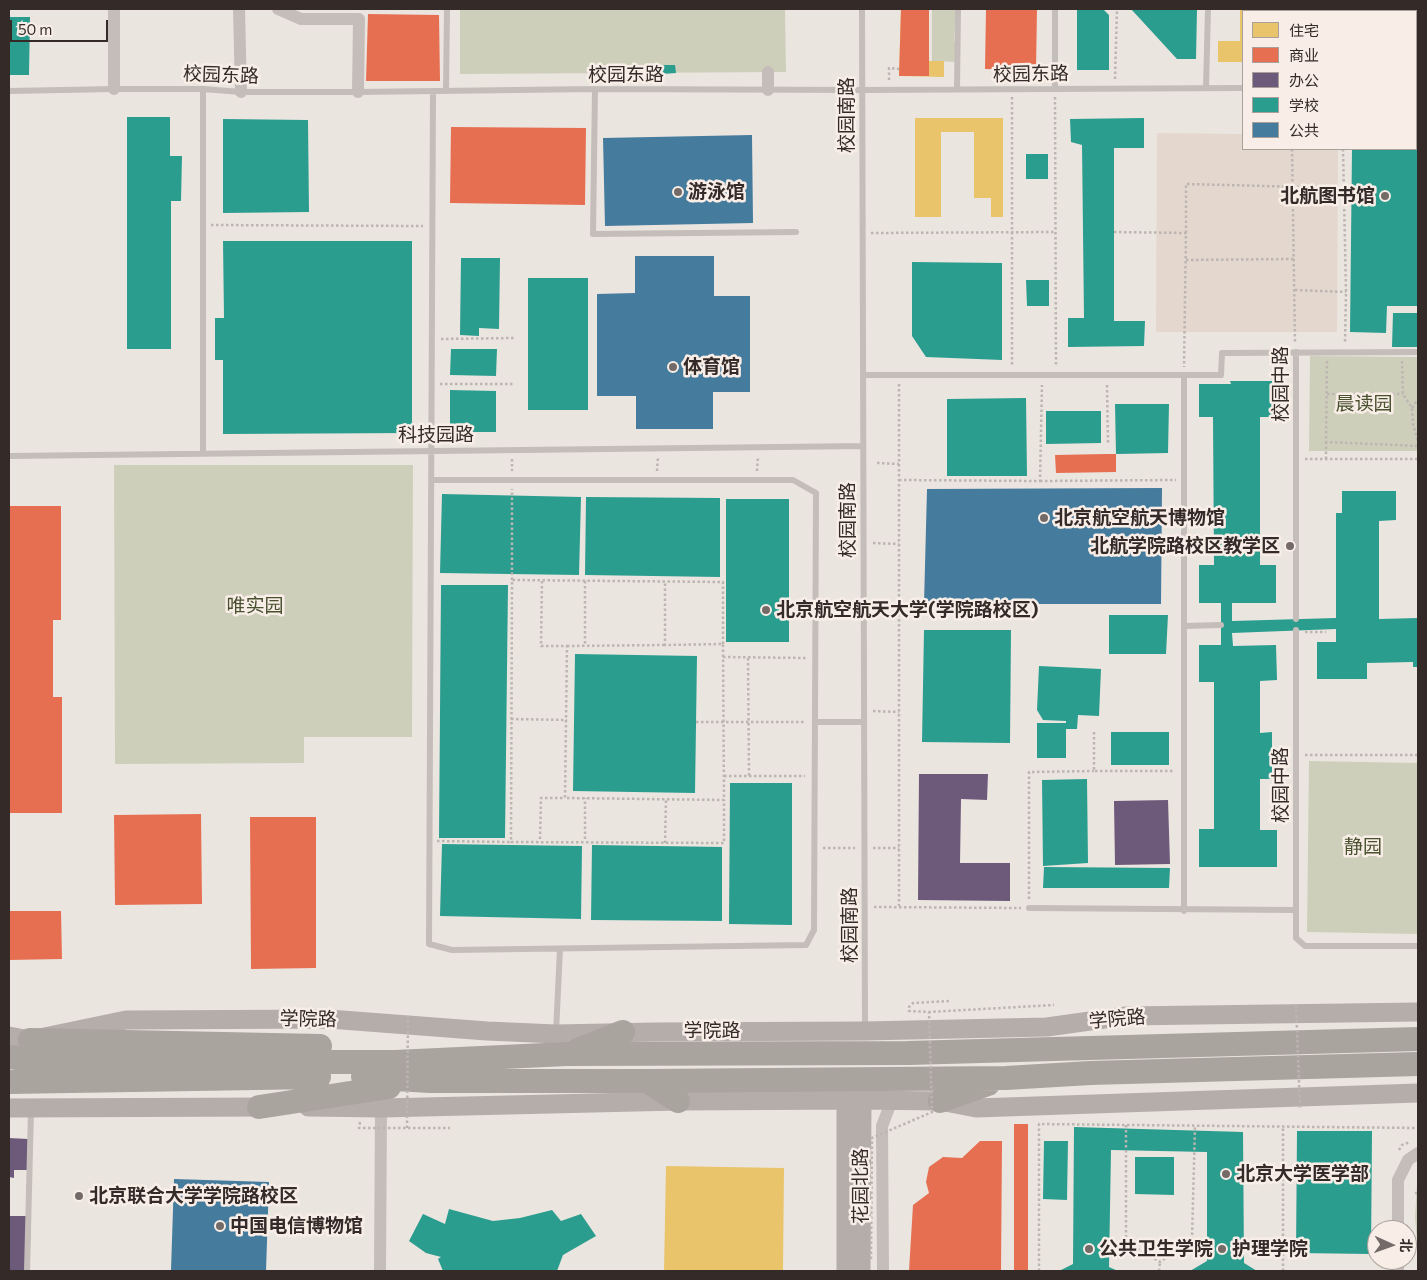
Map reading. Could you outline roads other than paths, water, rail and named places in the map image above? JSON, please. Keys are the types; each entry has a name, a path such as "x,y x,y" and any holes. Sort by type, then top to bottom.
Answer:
{"highway":[{"path":"561,1044 623,1032"},
{"path":"20,1038 324,1046 395,1062"},
{"name":"学院路","path":"42,1071 395,1062 561,1044 908,1053 1418,1039"},
{"path":"9,1057 42,1071"},
{"path":"9,1082 42,1071 372,1077 430,1081 648,1081 1006,1078 1090,1073 1418,1064"},
{"path":"940,1101 1006,1078"},
{"path":"259,1107 430,1081"},
{"path":"648,1081 678,1101"}],"street":[{"path":"114,9 114,89"},
{"path":"239,9 241,92"},
{"path":"278,9 300,19 359,19 358,92"},
{"path":"768,72 768,90"},
{"name":"学院路","path":"623,1032 865,1031 1047,1027 1126,1016 1418,1012"},
{"name":"学院路","path":"20,1038 126,1020 329,1018 487,1031 561,1044"},
{"path":"9,1108 381,1108 678,1101 892,1100 940,1101 976,1108 1418,1093"},
{"name":"花园北路","path":"854,1100 866,1265"},
{"name":"花园北路","path":"846,1271 854,1100"},
{"path":"882,1271 882,1126 892,1100"},
{"path":"380,1271 381,1108"},
{"path":"1398,1220 1398,1180 1408,1160 1418,1153"}],"lane":[{"path":"446,91 447,9"},
{"name":"校园南路","path":"862,9 865,1031"},
{"path":"957,89 958,9"},
{"path":"1055,9 1055,88"},
{"path":"1206,88 1208,9"},
{"name":"校园东路","path":"9,91 203,89 241,92 358,92 595,89 1242,88"},
{"path":"203,89 203,453"},
{"path":"595,89 593,234 796,232"},
{"path":"432,480 793,480 816,493 814,930 806,945 452,950 429,944 433,91"},
{"path":"863,375 1221,375 1222,352 1418,352"},
{"name":"校园中路","path":"1296,352 1296,619"},
{"path":"1184,376 1184,911"},
{"name":"科技园路","path":"9,456 863,446"},
{"path":"1184,626 1221,625"},
{"name":"校园中路","path":"1296,631 1296,938 1305,946 1418,946"},
{"path":"815,722 864,722"},
{"path":"1029,908 1184,911 1296,910"},
{"path":"560,949 561,1044"},
{"path":"27,1271 31,1108"}],"water":[{"path":"1418,9 1418,43 1417,10 1338,10"}],"place":[{"name":"游泳馆","path":"678,192"},
{"name":"北航图书馆","path":"1385,196"},
{"name":"体育馆","path":"673,367"},
{"name":"北京航空航天博物馆","path":"1044,518"},
{"name":"北航学院路校区教学区","path":"1290,546"},
{"name":"北京航空航天大学(学院路校区)","path":"766,610"},
{"name":"北京大学医学部","path":"1226,1174"},
{"name":"北京联合大学学院路校区","path":"79,1196"},
{"name":"中国电信博物馆","path":"220,1226"},
{"name":"公共卫生学院","path":"1089,1249"},
{"name":"护理学院","path":"1222,1249"}],"park label":[{"name":"晨读园","path":"1364,404"},
{"name":"唯实园","path":"255,606"},
{"name":"静园","path":"1363,847"}]}
